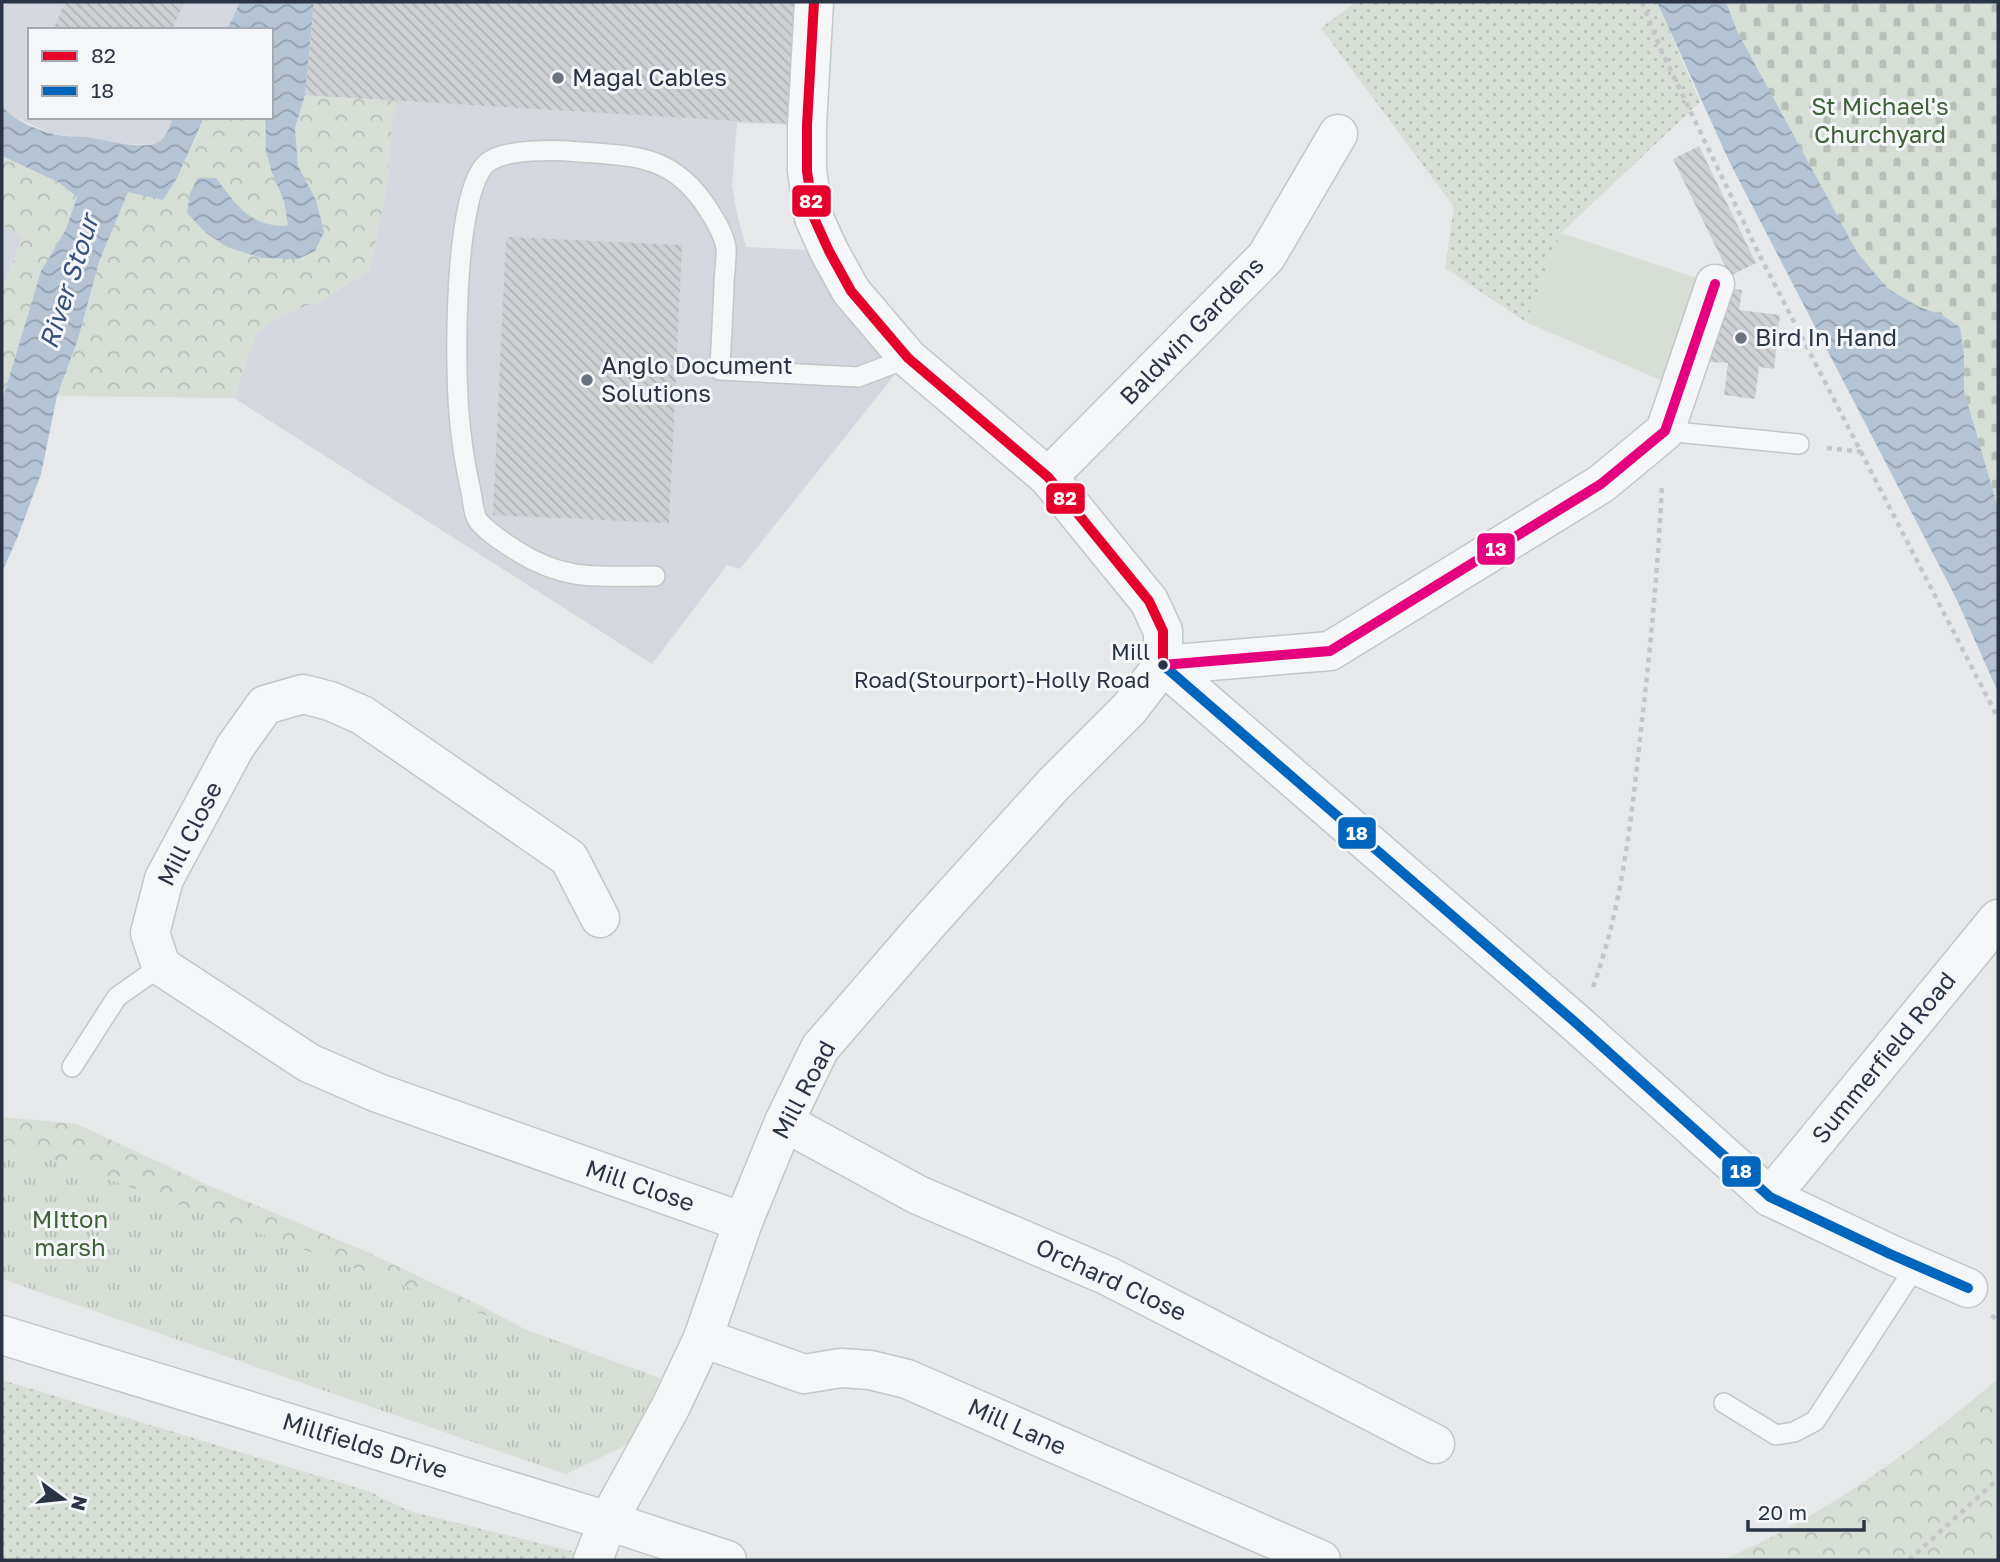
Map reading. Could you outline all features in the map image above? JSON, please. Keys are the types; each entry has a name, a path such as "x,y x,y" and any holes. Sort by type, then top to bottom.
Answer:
{"street":[{"path":"814,2 807,171 814,218 851,291 908,358 1048,477 1149,601 1163,632 1163,665 1576,1023 1770,1197 1968,1288"},
{"name":"Baldwin Gardens","path":"1048,477 1266,257 1338,134"},
{"path":"1163,665 1330,652 1601,484 1665,431 1715,284"},
{"name":"Mill Road","path":"593,1560 608,1521 671,1406 704,1338 743,1222 784,1122 820,1048 1053,785 1129,709 1163,665"},
{"name":"Mill Close","path":"600,918 569,858 362,715 330,701 303,694 265,705 235,747 164,878 150,933 161,966 309,1063 378,1093 743,1222"},
{"name":"Summerfield Road","path":"1770,1197 1998,919"},
{"name":"Orchard Close","path":"784,1122 918,1195 1108,1276 1435,1444"},
{"name":"Millfields Drive","path":"2,1335 727,1560"},
{"name":"Mill Lane","path":"704,1338 804,1374 841,1368 870,1370 907,1379 1321,1560"}],"lane":[{"path":"655,576 583,576 560,573 509,546 491,534 477,519 464,459 456,372 461,252 475,181 486,164 504,155 574,151 650,161 661,164 685,179 717,223 726,247 720,370 858,377 908,358"},
{"path":"1665,431 1799,444"},
{"path":"72,1067 117,997 161,966"},
{"path":"1724,1403 1776,1435 1794,1432 1815,1421 1916,1266"}],"path":[{"path":"1642,2 1661,50 1758,252 1864,452 1998,718"},
{"path":"1576,1023 1589,1000 1608,945 1629,836 1658,570 1665,431"},
{"path":"1799,444 1864,452"},
{"path":"1909,1560 1998,1479"}],"shaded area":[{"path":"2,2 240,2 228,28 28,28 28,119 173,119 160,142 147,145 111,143 52,134 9,115 2,106"},
{"path":"314,2 814,2 807,125 737,123 732,185 737,214 746,247 829,251 908,358 740,569 727,565 652,664 234,398 256,333 284,314 320,301 370,270 388,178 392,119 305,95"},
{"path":"2,225 23,236 2,291"}],"green space":[{"path":"1356,2 1657,2 1700,102 1561,233 1526,322 1445,268 1454,207 1321,28"},
{"name":"St Michael's Churchyard","path":"1689,2 1998,2 1998,624"},
{"path":"305,95 398,101 392,119 388,178 370,270 320,301 284,314 256,333 234,398 57,396 78,339 99,262 128,192 177,178 203,119 265,119 264,132 272,173 284,201 288,227 274,226 253,219 237,206 215,178 262,258 316,200 298,166 295,128"},
{"path":"2,156 58,182 77,197 66,229 41,271 2,401 2,291 23,237 2,225"},
{"path":"1561,233 1715,284 1679,388 1526,322"},
{"name":"MItton marsh","path":"2,1117 77,1124 210,1186 365,1251 483,1307 671,1406 611,1437 2,1246"},
{"name":"MItton marsh","path":"2,1141 660,1378 633,1442 566,1474 2,1279"},
{"path":"1998,1379 1998,1560 1722,1560 1760,1543 1832,1503 1901,1456"},
{"path":"2,1380 368,1491 409,1511 595,1557 593,1560 2,1560"}],"water":[{"path":"240,2 314,2 305,95 295,128 298,166 316,200 324,232 315,251 298,259 262,258 227,247 206,233 187,213 190,193 198,178 216,178 238,206 254,219 288,226 284,201 266,151 265,119 273,119 273,28 228,28"},
{"path":"1657,2 1726,2 1737,31 1857,252 1887,288 1919,307 1942,315 1960,327 1964,356 1964,391 1998,508 1998,692 1956,598 1730,163"},
{"name":"River Stour","path":"2,106 18,120 46,132 134,145 160,141 172,119 203,119 177,178 163,200 128,192 99,262 78,339 57,396 41,474 2,572 2,401 41,271 66,229 77,197 58,182 2,156"}],"building":[{"path":"65,2 184,2 173,28 54,28"},
{"name":"Magal Cables","path":"314,2 814,2 807,125 305,95"},
{"path":"1699,146 1756,263 1730,276 1673,159"},
{"name":"Anglo Document Solutions","path":"506,237 682,245 669,523 493,515"},
{"name":"Bird In Hand","path":"1722,287 1742,290 1739,310 1780,315 1774,369 1759,367 1755,399 1724,395 1728,363 1697,361"}],"transit line":[{"name":"82","path":"814,2 807,171 814,218 829,251 851,291 908,358 1048,477 1149,601 1163,631 1163,665"},
{"name":"13","path":"1163,665 1330,651 1601,484 1665,431 1715,284"},
{"name":"18","path":"1163,665 1576,1023 1770,1197 1968,1288"}],"place":[{"name":"Magal Cables","path":"558,78"},
{"name":"Bird In Hand","path":"1741,338"},
{"name":"Anglo Document Solutions","path":"587,380"},
{"name":"Mill Road(Stourport)-Holly Road","path":"1163,665"}]}
